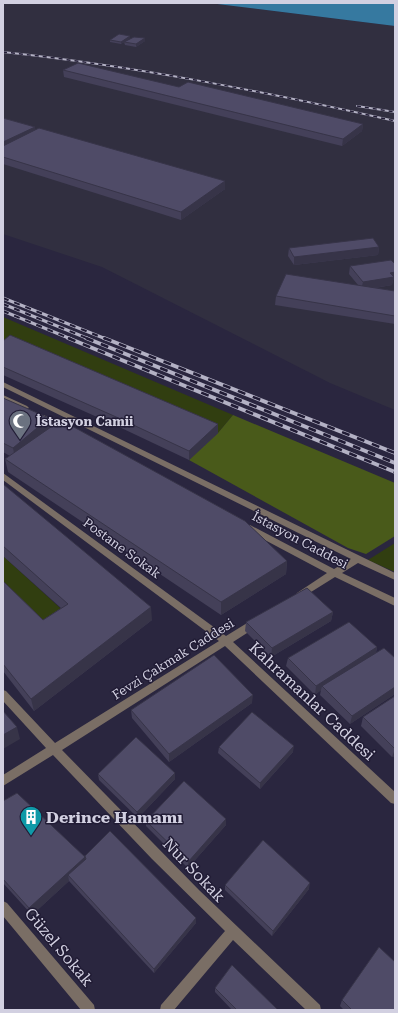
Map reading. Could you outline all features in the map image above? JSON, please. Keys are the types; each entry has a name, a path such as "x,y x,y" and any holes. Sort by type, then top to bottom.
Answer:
{"street":[{"name":"İstasyon Caddesi","path":"3,384 395,577"},
{"path":"3,397 74,434"},
{"name":"Postane Sokak","path":"3,476 226,641"},
{"name":"İstasyon Caddesi","path":"243,524 334,574 395,602"},
{"path":"294,599 357,559"},
{"name":"Fevzi Çakmak Caddesi","path":"3,781 260,620"},
{"name":"Kahramanlar Caddesi","path":"226,641 395,799"},
{"name":"Nur Sokak","path":"3,694 53,749 232,932 315,1010"},
{"name":"Güzel Sokak","path":"3,907 89,1010"},
{"path":"166,1010 232,932"}],"shaded area":[{"path":"3,3 209,3 395,26 395,410 330,383 102,267 3,234"}],"green space":[{"path":"3,317 233,415 218,433 3,351"},
{"path":"233,415 395,483 395,536 366,554 348,548 189,460 218,433"},
{"path":"395,543 395,572 368,560"},
{"path":"3,556 70,617 45,632 3,591"}],"water":[{"path":"209,3 395,3 395,26"}],"building":[{"path":"119,34 130,36 121,42 110,40"},
{"path":"134,37 145,38 136,44 124,42"},
{"path":"78,63 179,87 188,82 363,124 343,139 63,70"},
{"path":"3,118 35,127 3,142"},
{"path":"39,128 225,181 181,212 3,157 3,146"},
{"path":"373,238 379,247 294,257 289,248"},
{"path":"391,260 395,264 395,272 390,273 394,277 363,282 350,266"},
{"path":"286,274 395,291 395,316 276,296"},
{"path":"10,335 218,424 189,451 3,367 3,341"},
{"name":"İstasyon Camii","path":"3,398 49,418 13,448 3,443"},
{"path":"61,420 245,521 287,561 221,602 5,459"},
{"path":"3,484 151,607 31,699 3,664 3,581 43,620 68,604 3,546"},
{"path":"307,588 333,612 272,648 246,622"},
{"path":"349,622 377,647 316,686 288,658"},
{"path":"384,648 395,658 395,687 352,716 322,686"},
{"path":"214,655 253,695 169,754 131,710"},
{"path":"395,696 395,749 363,717"},
{"path":"3,711 17,727 3,735"},
{"path":"252,712 294,746 260,783 219,747"},
{"path":"136,737 175,773 137,812 98,774"},
{"path":"184,781 226,819 188,862 146,821"},
{"name":"Derince Hamamı","path":"17,793 85,857 29,908 3,879 3,801"},
{"path":"110,831 196,918 154,969 68,875 86,859 85,856"},
{"path":"263,840 310,883 273,931 225,885"},
{"path":"379,947 395,962 395,1010 352,1010 342,1000"},
{"path":"232,965 278,1010 237,1010 215,988"}],"railway":[{"path":"3,52 151,72 249,90 395,121"},
{"path":"357,106 395,112"},
{"path":"3,298 106,339"},
{"path":"3,304 89,339"},
{"path":"3,311 71,339"},
{"path":"68,338 395,472"},
{"path":"86,338 395,463"},
{"path":"104,338 395,453"}],"place":[{"name":"İstasyon Camii","path":"20,440"},
{"name":"Derince Hamamı","path":"31,836"}]}
